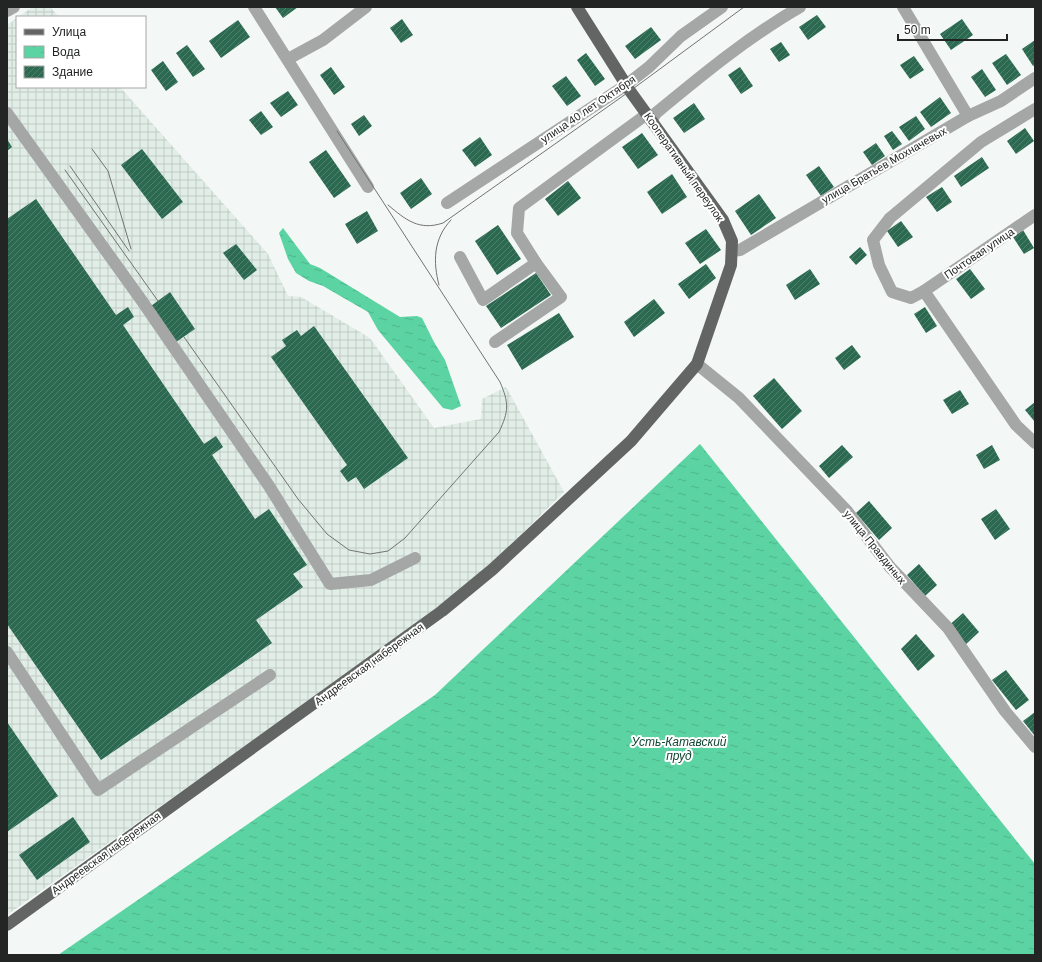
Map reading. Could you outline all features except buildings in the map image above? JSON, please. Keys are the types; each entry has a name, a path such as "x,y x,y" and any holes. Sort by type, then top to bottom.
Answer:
{"main road":[{"name":"Кооперативный переулок","path":"576,7 626,85 723,220 732,241 731,265 697,364"},
{"name":"Андреевская набережная","path":"7,924 442,611 493,569 631,442 697,364"}],"street":[{"path":"7,11 14,7"},
{"path":"254,7 368,187"},
{"path":"288,59 323,40 366,7"},
{"name":"улица 40 лет Октября","path":"447,203 626,85 649,67 681,36 722,7"},
{"path":"495,342 561,297 536,263 517,233 519,208 656,113 709,69 772,23 800,7"},
{"path":"903,7 968,116"},
{"name":"улица Братьев Мохначевых","path":"732,251 740,250 968,116 1001,101 1035,78"},
{"name":"Почтовая улица","path":"1035,108 981,142 890,218 873,240 879,265 892,292 911,298 924,291 1035,215"},
{"path":"7,113 142,301 269,486 330,584 371,580 415,558"},
{"path":"460,257 483,300 536,263"},
{"path":"924,291 1016,425 1035,443"},
{"name":"улица Правдиных","path":"697,364 739,398 847,511 890,567 948,628 1005,711 1035,746"},
{"path":"7,652 98,790 270,675"}],"shaded area":[{"path":"33,7 50,7 58,16 20,16"},
{"path":"16,19 16,88 121,88 268,254 288,296 301,297 370,338 434,428 481,419 482,399 506,387 564,492 465,590 7,915 7,25"}],"water":[{"path":"283,228 310,264 320,268 400,317 417,316 422,318 445,360 461,406 452,410 443,408 378,330 368,312 323,286 309,281 296,273 288,259 279,233"},
{"name":"Усть-Катавский пруд","path":"700,444 1035,864 1035,955 58,955 435,695"}],"tram line":[{"path":"388,205 413,223 427,226 443,223 630,91 744,7"},
{"path":"184,337 298,499 327,534 349,550 370,554 388,551 405,538 499,432 505,418 507,407 500,382 337,131"},
{"path":"92,149 108,171 131,249"},
{"path":"70,166 129,251"},
{"path":"65,170 158,301"},
{"path":"439,285 435,259 436,251 441,235 451,220"}]}
